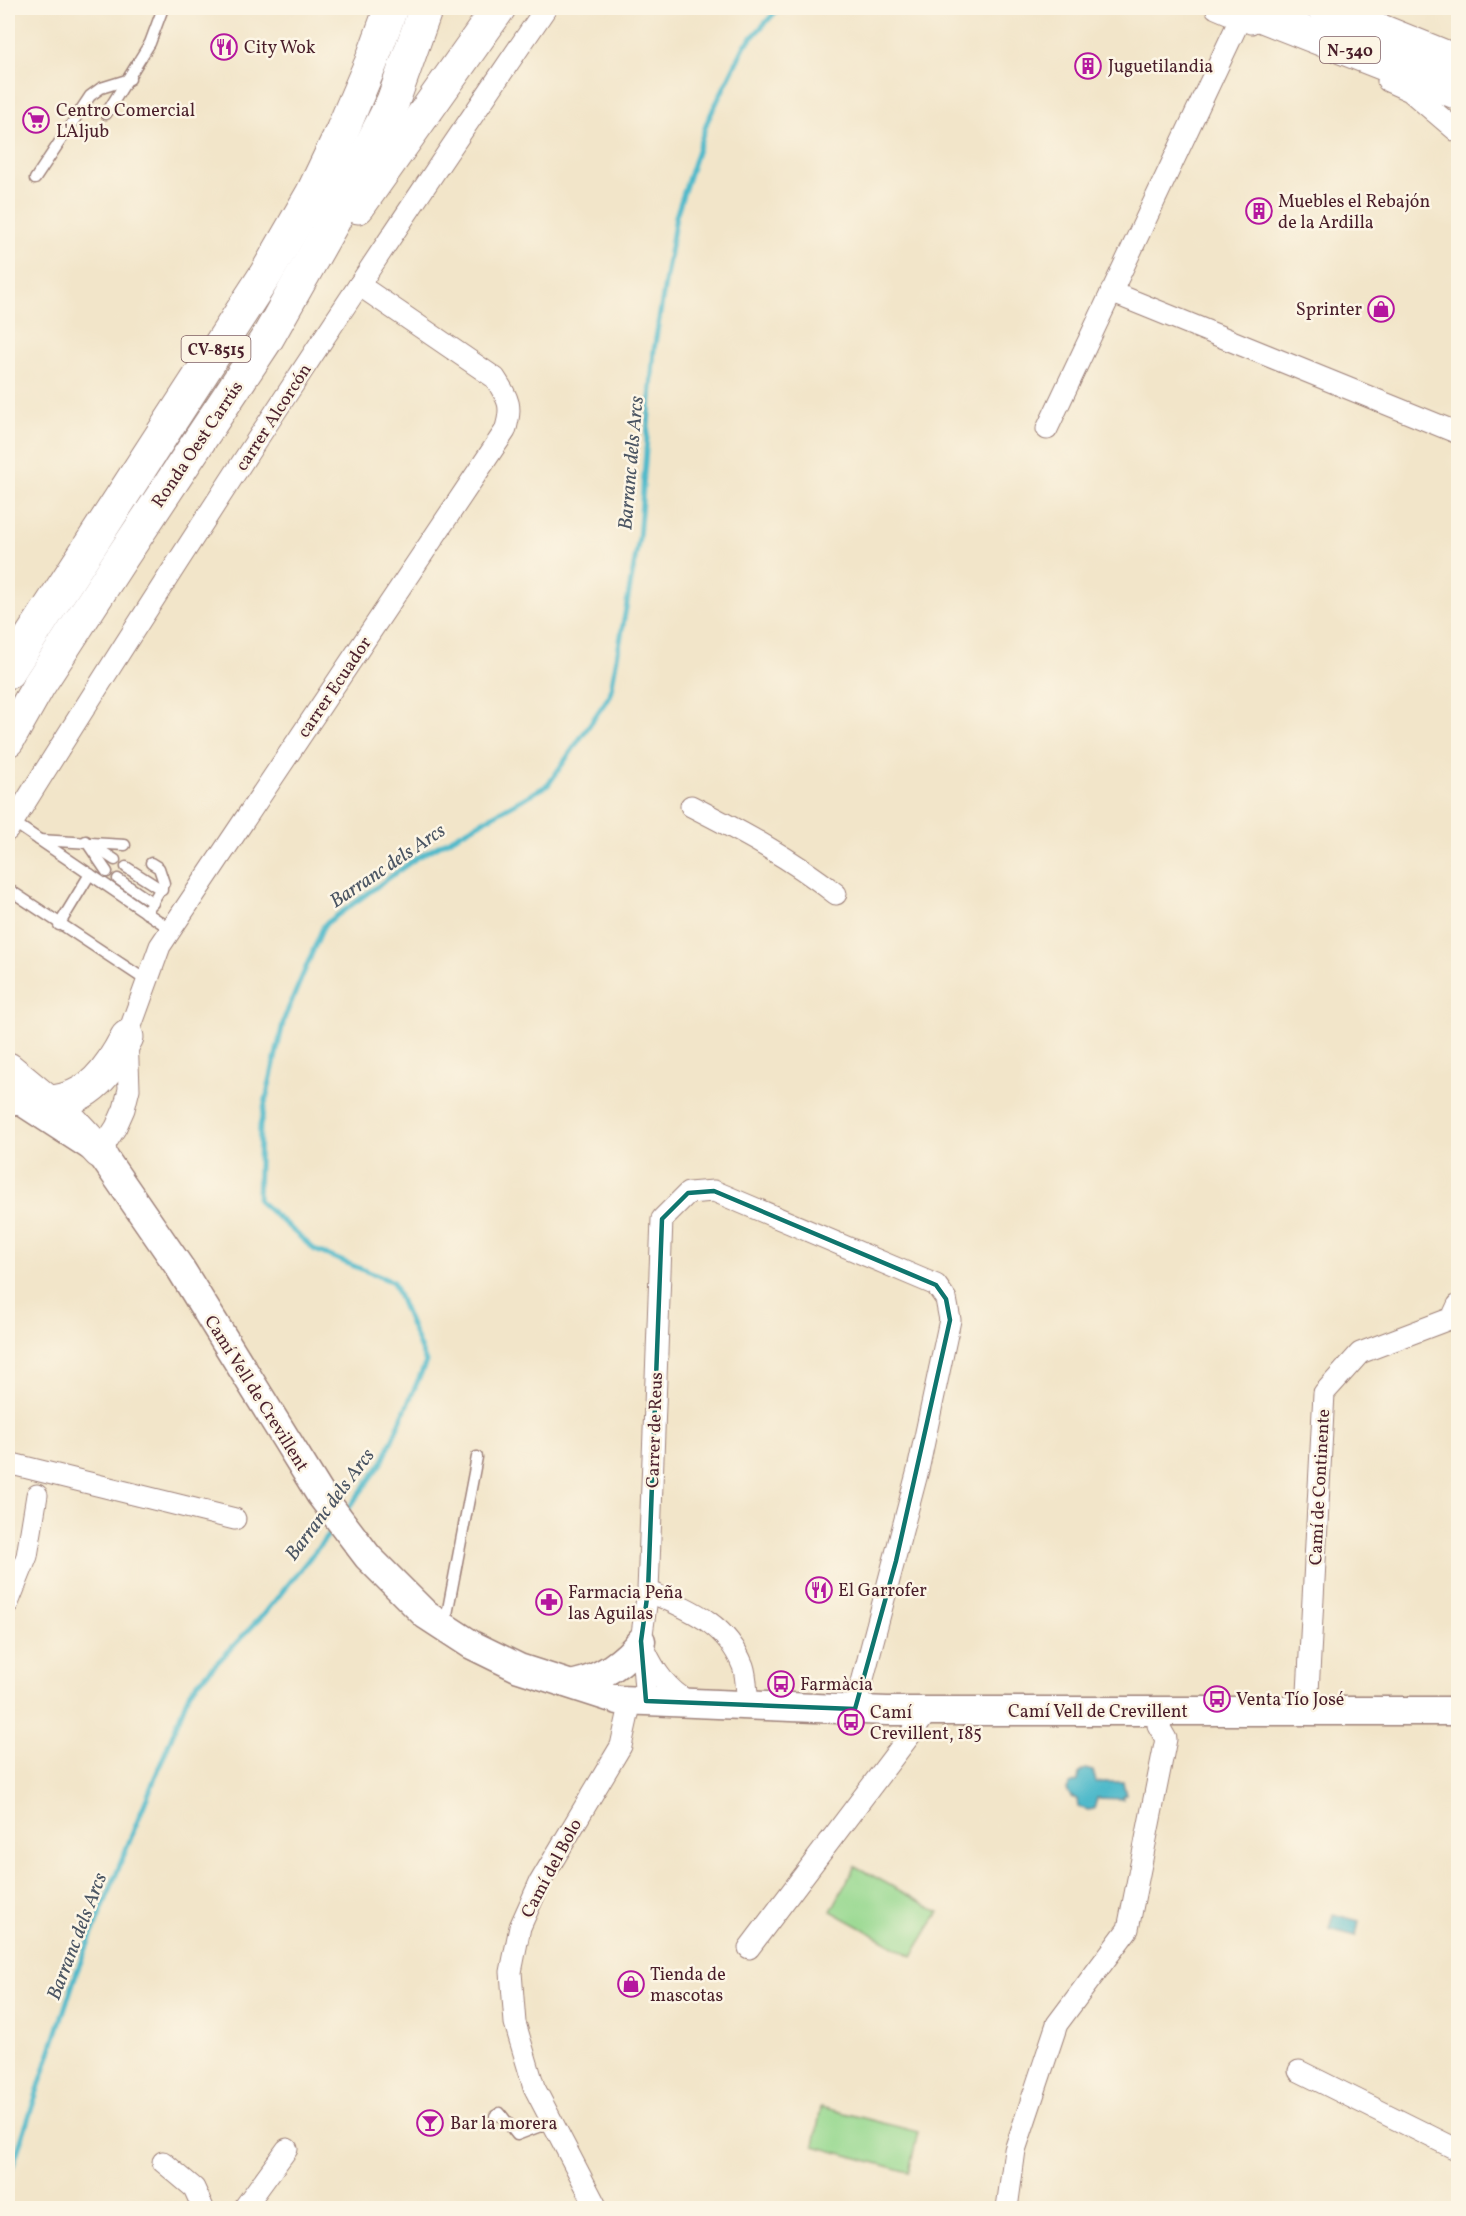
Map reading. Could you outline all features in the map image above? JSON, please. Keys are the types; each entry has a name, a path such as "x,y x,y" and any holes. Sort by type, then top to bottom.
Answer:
{"main road":[{"name":"Ronda Oest Carrús","path":"8,672 266,274 312,194 342,131 391,8"},
{"name":"Ronda Oest Carrús","path":"8,740 89,608 268,337 333,222 393,101 426,8"},
{"path":"268,337 499,8"},
{"name":"N-340","path":"1324,8 1458,62"},
{"path":"1351,8 1458,47"},
{"name":"N-340","path":"1241,13 1458,93"},
{"path":"1424,34 1458,37"},
{"path":"50,1102 75,1095 98,1083 111,1068 127,1037"},
{"path":"8,1069 50,1102 100,1152"}],"street":[{"name":"carrer Alcorcón","path":"10,826 89,700 359,285 546,8"},
{"path":"1216,8 1241,13 1410,91 1458,132"},
{"path":"1047,429 1241,13"},
{"name":"carrer Ecuador","path":"100,1152 116,1127 129,1089 127,1037 160,946 505,431 510,415 509,401 495,378 359,285"},
{"path":"1111,292 1458,433"},
{"path":"691,806 771,848 806,870 836,894"},
{"name":"Camí Vell de Crevillent","path":"8,1098 23,1102 100,1152 180,1268 320,1494 368,1557 426,1615 472,1645 519,1668 575,1684 618,1700 639,1701 929,1710 1458,1711"},
{"name":"Carrer de Reus","path":"641,1641 648,1591 662,1219 688,1193 714,1191 936,1285 946,1299 950,1320 918,1470 855,1709"},
{"name":"Camí de Continente","path":"1307,1711 1324,1393 1360,1353 1452,1318 1458,1305"},
{"path":"8,1463 235,1519"},
{"path":"8,1603 27,1556 38,1495"},
{"path":"648,1591 693,1612 725,1634 744,1668 748,1703"},
{"path":"575,1684 591,1681 613,1668 641,1641"},
{"path":"639,1701 641,1641"},
{"path":"641,1641 651,1663 664,1682 673,1693 689,1702"},
{"name":"Camí del Bolo","path":"597,2208 534,2087 515,2024 511,1972 520,1927 549,1864 621,1746 639,1701"},
{"path":"749,1948 929,1710"},
{"path":"1007,2208 1015,2150 1057,2024 1128,1929 1166,1739 1158,1725 1160,1711"},
{"path":"1299,2071 1458,2150"},
{"path":"244,2208 287,2149"},
{"path":"163,2162 194,2188 203,2208"}],"lane":[{"path":"106,114 130,79 150,43 159,10"},
{"path":"35,178 90,96 101,88 130,79"},
{"path":"10,826 39,840 90,874 150,908"},
{"path":"39,840 125,845"},
{"path":"86,841 115,860"},
{"path":"86,841 107,872"},
{"path":"150,908 162,890 164,875 151,863"},
{"path":"126,867 162,890"},
{"path":"59,925 90,874"},
{"path":"118,879 172,930"},
{"path":"8,889 59,925 147,981"},
{"path":"445,1627 477,1457"},
{"path":"495,2116 500,2113 517,2135 551,2122"}],"highlighted area":[{"path":"714,1191 936,1285 946,1299 950,1320 896,1561 855,1709 646,1701 641,1641 648,1591 662,1219 688,1193"}],"green space":[{"path":"855,1866 939,1912 912,1956 831,1911"},
{"path":"821,2107 918,2132 909,2172 814,2146"}],"water":[{"path":"1085,1769 1093,1771 1096,1782 1123,1782 1126,1795 1123,1795 1123,1799 1097,1798 1094,1809 1079,1807 1078,1799 1071,1797 1067,1790 1070,1784 1078,1781 1079,1773"},
{"path":"1333,1914 1359,1921 1356,1936 1329,1929"}],"waterway":[{"name":"Barranc dels Arcs","path":"345,1513 382,1463 426,1362 393,1282 315,1250 258,1200 260,1126 284,1019 324,925 415,859 548,785 610,695 639,538 654,350 676,216 707,122 745,45 779,8"},
{"name":"Barranc dels Arcs","path":"8,2180 77,1971 190,1691 265,1613 334,1528"}],"place":[{"name":"City Wok","path":"224,47"},
{"name":"Juguetilandia","path":"1088,66"},
{"name":"Centro Comercial L'Aljub","path":"36,120"},
{"name":"Muebles el Rebajón de la Ardilla","path":"1259,211"},
{"name":"Sprinter","path":"1381,309"},
{"name":"El Garrofer","path":"819,1590"},
{"name":"Farmacia Peña las Aguilas","path":"549,1602"},
{"name":"Farmàcia","path":"781,1684"},
{"name":"Venta Tío José","path":"1217,1699"},
{"name":"Camí Crevillent, 185","path":"851,1722"},
{"name":"Tienda de mascotas","path":"631,1984"},
{"name":"Bar la morera","path":"430,2123"}]}
